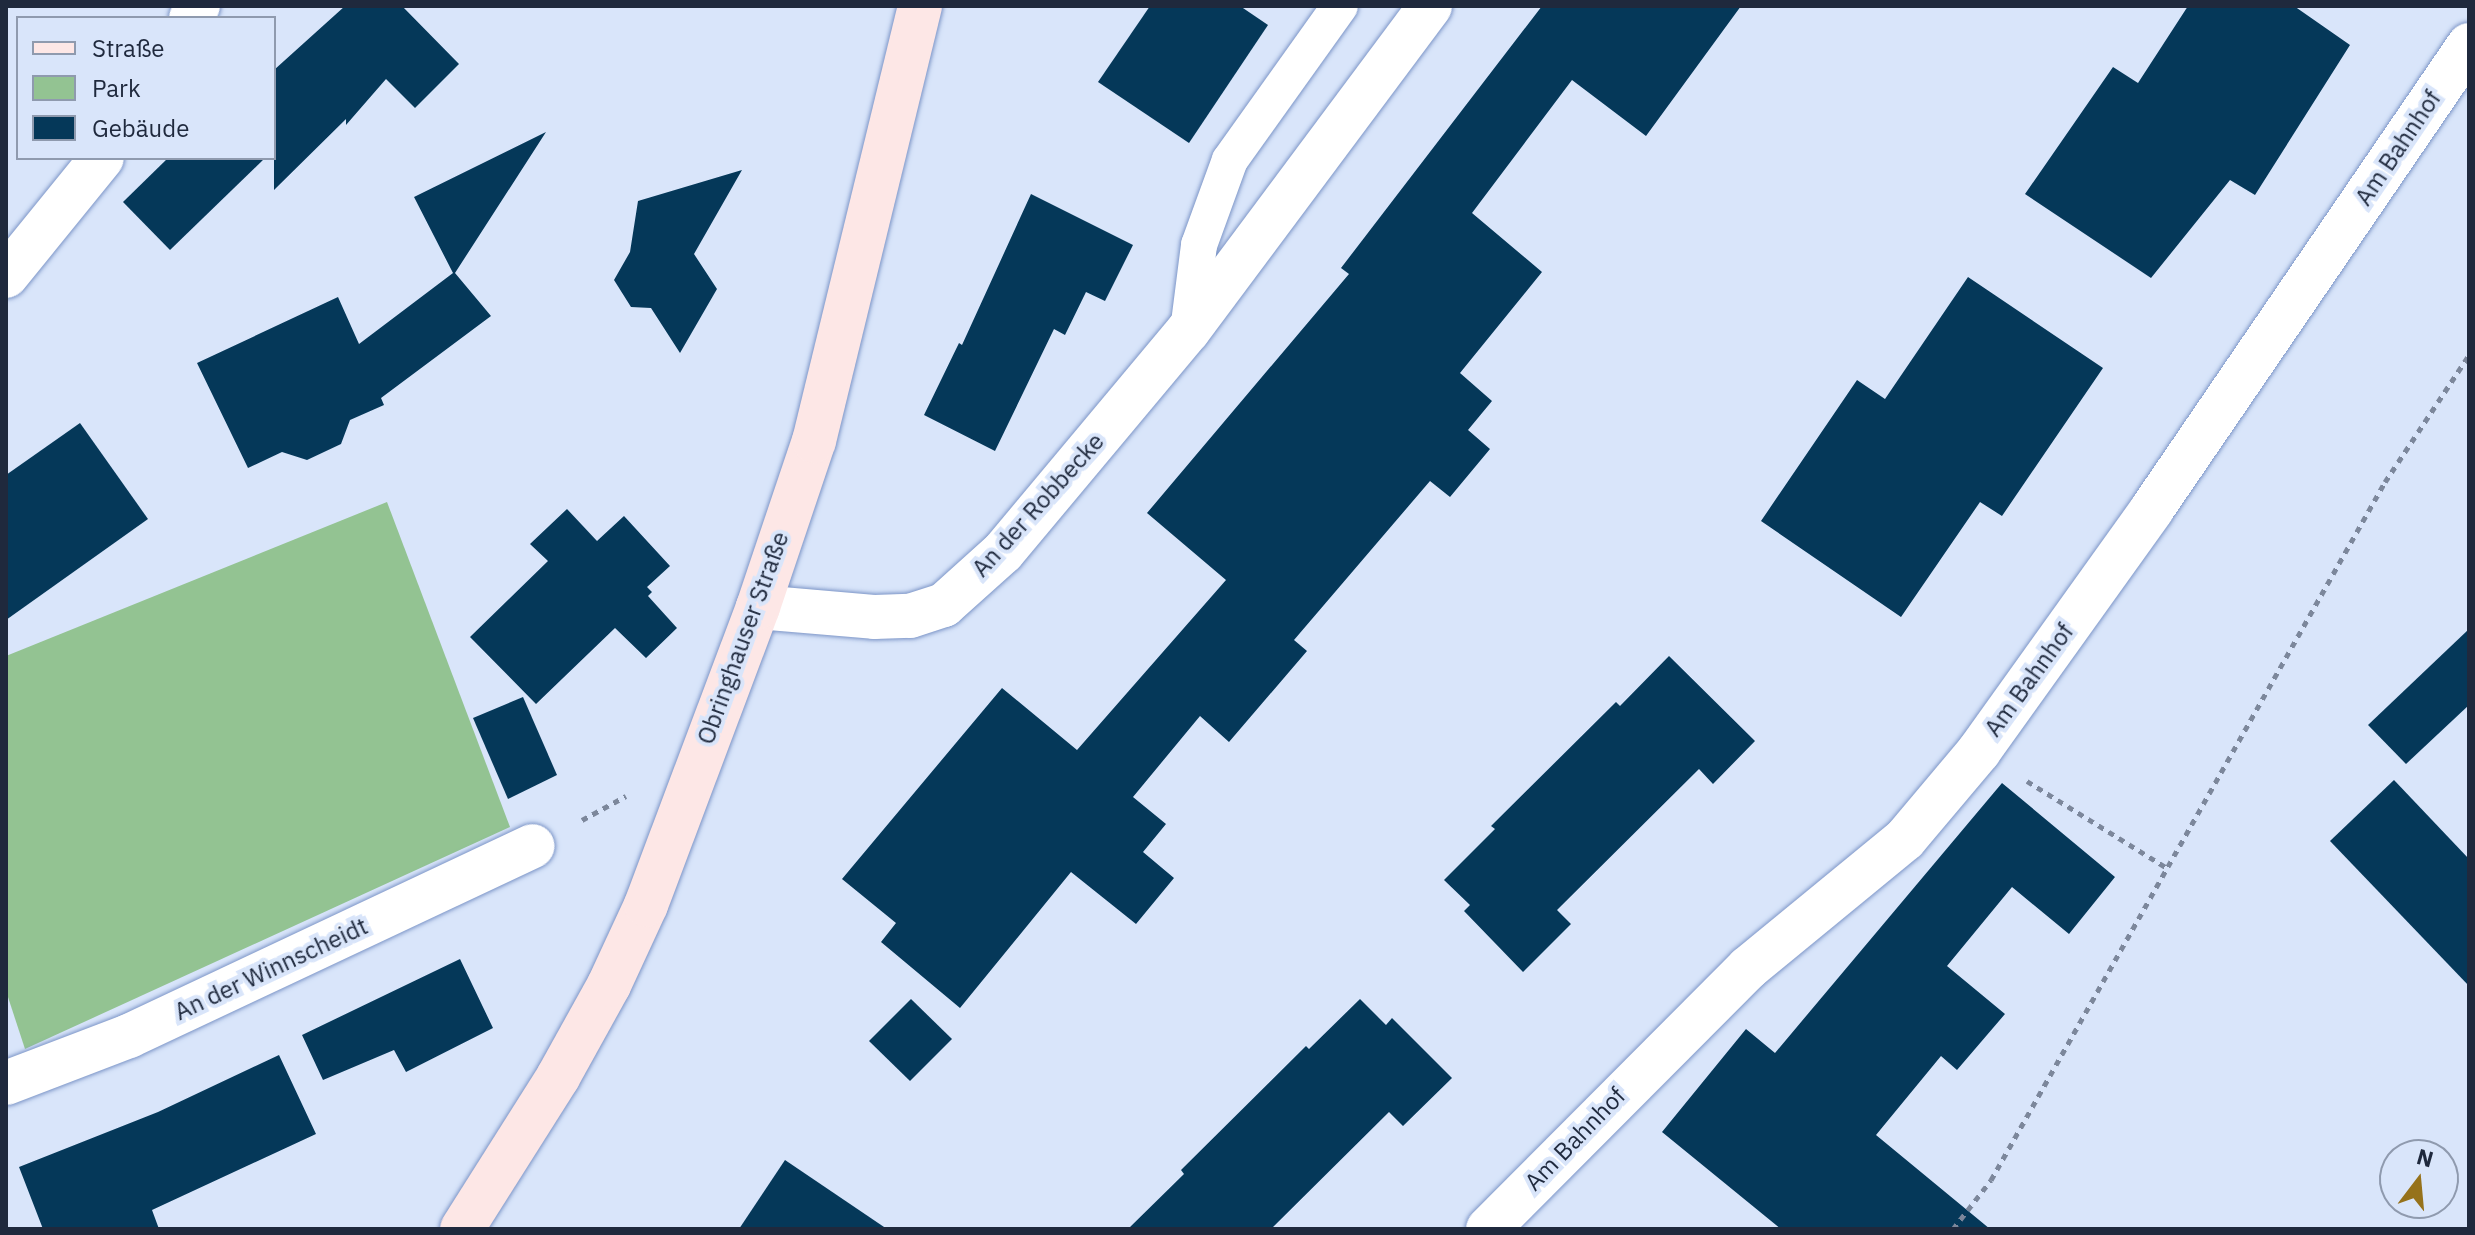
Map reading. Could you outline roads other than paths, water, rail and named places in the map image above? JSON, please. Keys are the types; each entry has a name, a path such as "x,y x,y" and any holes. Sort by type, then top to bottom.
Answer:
{"street":[{"name":"Obringhauser Straße","path":"462,1229 558,1077 609,985 646,905 698,759 758,607 814,441 920,6"},
{"name":"An der Robbecke","path":"758,607 874,617 910,616 944,605 1003,552 1188,331 1430,6"},
{"name":"Am Bahnhof","path":"1488,1229 1748,968 1905,839 1979,751 2152,509 2469,45"},
{"path":"6,276 100,160"},
{"name":"An der Winnscheidt","path":"6,1083 129,1036 532,846"}],"lane":[{"path":"1188,331 1199,245 1230,160 1340,6"}]}
